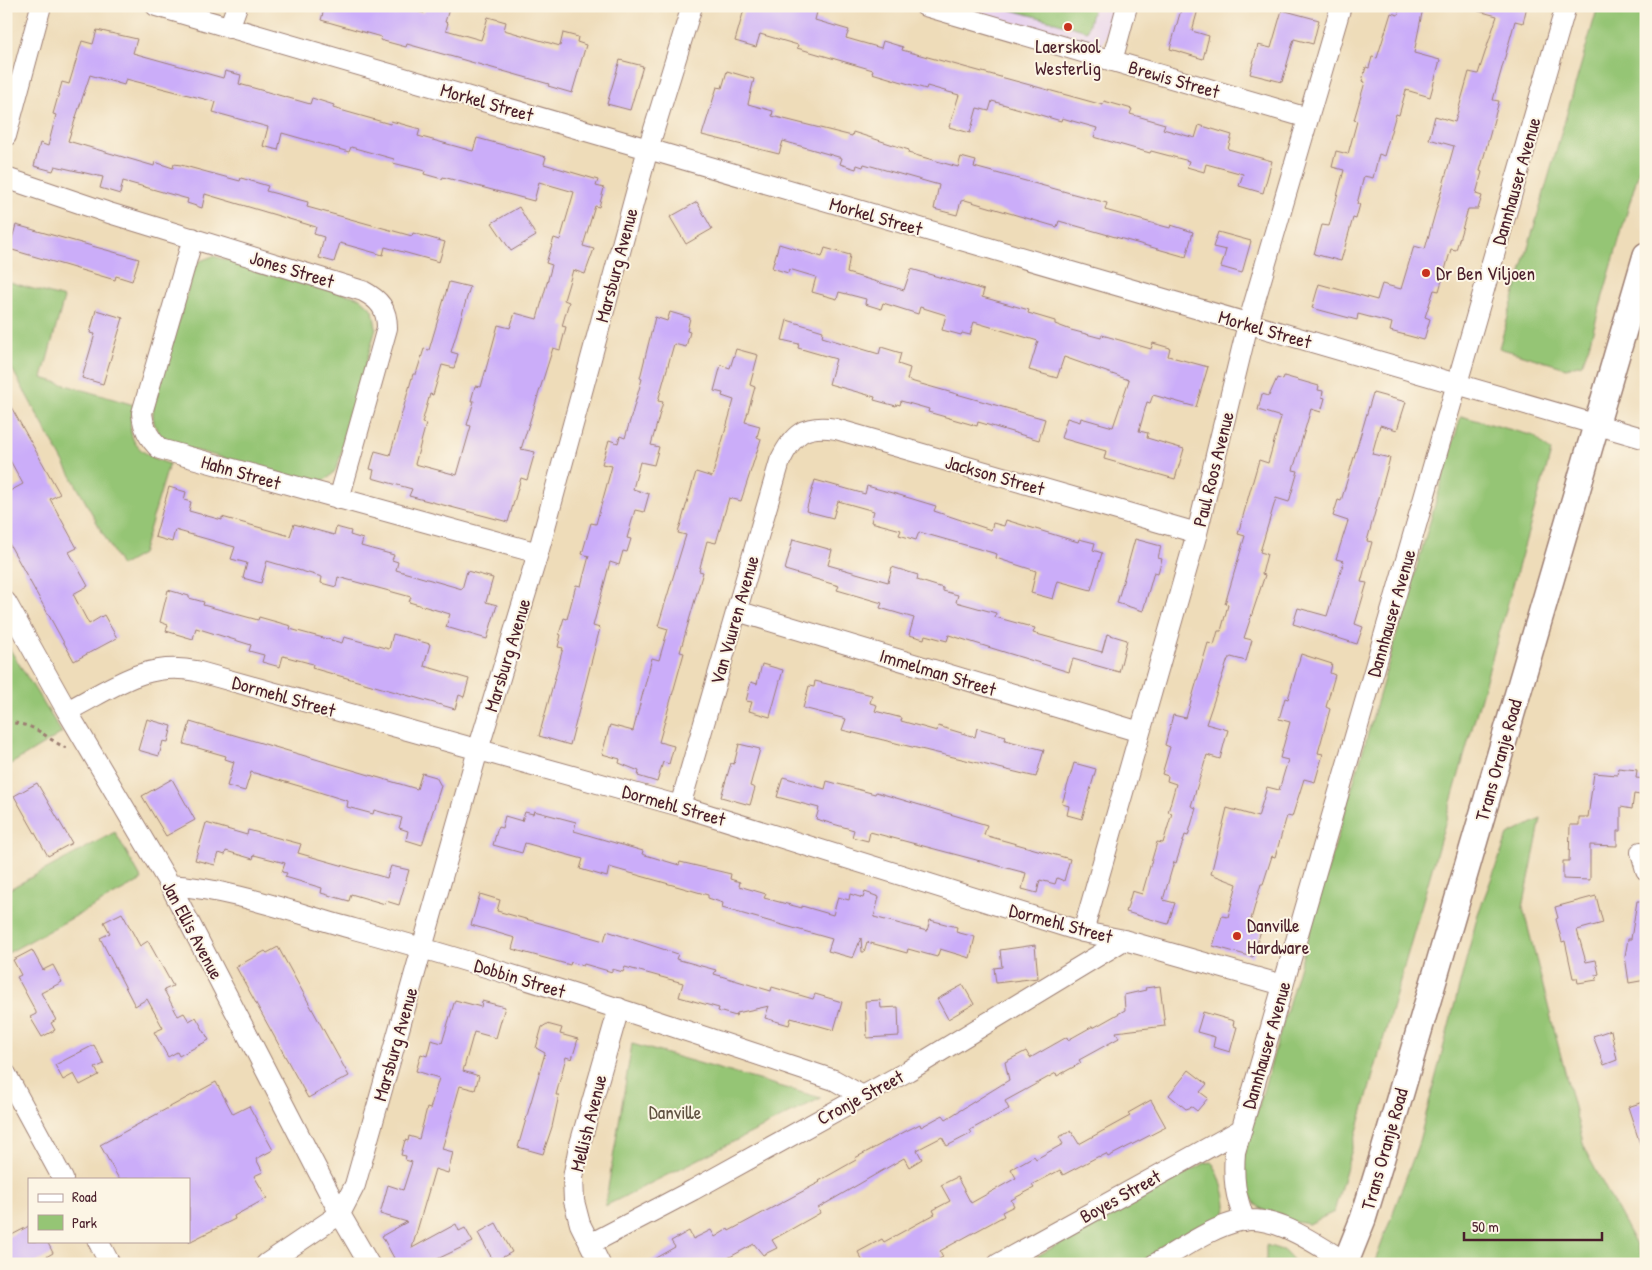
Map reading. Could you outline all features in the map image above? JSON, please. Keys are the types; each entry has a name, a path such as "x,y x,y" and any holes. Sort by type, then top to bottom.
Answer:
{"main road":[{"name":"Trans Oranje Road","path":"1346,1263 1363,1220 1646,255"}],"street":[{"path":"6,136 41,6"},
{"path":"229,28 237,6"},
{"name":"Marsburg Avenue","path":"266,1264 340,1214 355,1185 478,750 538,553 648,149 692,6"},
{"name":"Brewis Street","path":"925,6 1308,118"},
{"path":"1112,61 1127,6"},
{"name":"Paul Roos Avenue","path":"1083,932 1197,533 1248,324 1341,6"},
{"name":"Dannhauser Avenue","path":"1245,1221 1237,1202 1233,1178 1236,1152 1242,1129 1566,6"},
{"name":"Morkel Street","path":"163,7 229,28 1646,439"},
{"name":"Jones Street","path":"6,178 106,212 363,291 376,297 384,307 387,328 339,499"},
{"name":"Hahn Street","path":"193,238 142,413 146,433 152,442 160,449 538,553"},
{"name":"Jackson Street","path":"794,437 813,427 836,429 1197,533"},
{"name":"Van Vuuren Avenue","path":"680,806 780,461 794,437"},
{"name":"Jan Ellis Avenue","path":"6,602 93,756 170,885 340,1214 369,1264"},
{"name":"Immelman Street","path":"736,611 1140,732"},
{"name":"Dormehl Street","path":"67,711 138,675 157,669 176,667 680,806 1083,932 1124,940 1284,985"},
{"name":"Dobbin Street","path":"170,885 220,893 422,948 618,1008 834,1080 861,1095"},
{"name":"Cronje Street","path":"590,1244 693,1190 861,1095 908,1072 1124,940"},
{"name":"Mellish Avenue","path":"600,1264 580,1224 574,1201 573,1178 578,1151 618,1008"},
{"path":"6,1074 63,1178"},
{"name":"Boyes Street","path":"998,1264 1242,1129"},
{"path":"1155,1264 1212,1232 1245,1221 1272,1223 1287,1229 1346,1263"},
{"path":"99,1242 110,1264"}],"path":[{"path":"6,722 24,724 40,730 53,742 76,754 93,756"}],"shaded area":[{"name":"Laerskool Westerlig","path":"955,6 1115,6 1102,47"}],"green space":[{"path":"998,6 1094,6 1087,31"},
{"path":"1598,6 1646,6 1646,146 1589,345 1582,364 1566,368 1499,348"},
{"path":"213,256 360,298 373,310 376,328 338,464 332,475 322,481 314,483 169,443 157,431 153,416 154,403 195,266 200,261"},
{"path":"6,281 64,298 42,378 134,405 130,428 136,444 149,455 169,464 142,554 121,566 6,358"},
{"path":"1461,416 1534,436 1551,452 1334,1212 1309,1224 1277,1219 1255,1204 1246,1187 1244,1156"},
{"path":"6,643 62,733 6,767"},
{"path":"1541,819 1523,908 1585,1150 1646,1264 1374,1264 1418,1145 1478,914 1508,835"},
{"path":"115,832 142,880 6,954 6,891"},
{"name":"Danville","path":"632,1044 821,1098 605,1206"},
{"path":"1211,1162 1219,1176 1225,1198 1226,1208 1222,1220 1145,1264 1023,1264 1205,1163"},
{"path":"1266,1245 1285,1251 1297,1264 1266,1264"}],"building":[{"path":"325,6 399,6 424,13 426,6 450,6 445,22 448,23 446,30 481,40 488,17 506,22 504,30 560,46 563,33 578,37 577,42 586,45 572,93 548,86 549,84 407,44 406,47 380,40 381,37 321,20"},
{"path":"745,6 798,6 817,12 815,20 849,30 846,38 881,48 883,41 903,47 902,50 1103,105 1104,101 1132,109 1130,114 1165,124 1163,129 1195,138 1199,125 1232,135 1228,149 1272,161 1263,193 1239,186 1243,174 1206,164 1204,172 1187,167 1189,161 1151,151 1150,153 1094,137 1097,128 1062,118 1061,121 992,101 989,111 977,108 970,133 949,127 959,95 927,86 926,89 872,73 873,70 797,48 798,45 760,34 756,47 735,41"},
{"path":"1182,6 1199,6 1192,31 1209,36 1203,59 1170,49"},
{"path":"1400,6 1423,8 1414,53 1440,60 1430,97 1406,90 1399,115 1396,114 1384,156 1379,154 1373,178 1364,176 1357,204 1360,204 1356,219 1353,218 1341,261 1314,254 1322,225 1329,226 1344,170 1332,167 1336,151 1348,154 1357,121 1354,120 1365,82 1362,81 1366,67 1369,68 1372,57 1377,58 1391,13 1398,15"},
{"path":"1479,6 1527,6 1523,23 1515,21 1493,100 1499,101 1480,171 1482,172 1476,194 1482,196 1478,209 1468,209 1456,250 1451,249 1439,291 1434,290 1425,317 1430,319 1424,340 1390,331 1392,323 1358,314 1357,320 1312,308 1319,284 1377,300 1382,284 1401,289 1414,246 1425,249 1454,146 1429,139 1435,116 1455,122 1469,72 1478,74 1497,16 1478,11"},
{"path":"1282,10 1319,20 1313,44 1294,39 1282,82 1250,74 1258,45 1271,48"},
{"path":"97,30 137,39 133,53 223,78 225,71 241,75 239,84 310,104 312,98 334,105 333,108 390,124 391,121 420,129 418,136 473,151 477,138 518,149 546,157 544,164 598,180 596,186 604,188 599,207 595,206 583,246 594,249 585,274 573,270 564,300 569,302 562,326 566,327 560,350 553,348 521,449 535,452 527,480 521,478 508,522 409,496 412,489 372,478 374,470 370,469 375,451 390,455 413,374 416,374 424,349 429,350 449,282 470,287 451,352 458,354 454,368 442,365 433,395 430,394 422,423 426,424 415,464 457,475 471,426 467,425 474,401 471,401 475,386 481,387 498,325 510,328 515,313 537,319 552,265 546,263 554,238 560,240 574,192 539,182 534,201 443,177 442,179 424,174 425,171 393,163 394,159 351,147 349,152 282,133 278,150 263,146 268,127 213,112 216,102 126,79 124,85 90,75 68,141 154,166 155,162 173,168 174,164 240,181 241,178 268,186 266,191 308,202 307,207 412,236 413,233 445,242 439,262 385,247 383,255 340,243 334,262 319,258 324,237 314,234 316,227 205,194 202,208 187,203 188,199 123,181 120,194 100,188 103,177 55,166 53,171 34,166 40,143 48,146 56,115 53,114 62,82 69,84 82,41 93,44"},
{"path":"620,60 643,66 630,110 607,104"},
{"path":"727,71 754,79 748,104 773,111 772,116 852,136 853,132 909,150 908,153 958,167 961,157 976,161 974,167 1107,203 1105,210 1170,228 1171,225 1193,232 1186,257 1059,221 1057,227 965,200 961,201 957,215 934,209 939,185 864,164 863,167 857,165 856,169 840,164 842,158 783,141 779,154 702,135 717,87 722,88"},
{"path":"697,202 712,229 686,244 670,217"},
{"path":"519,207 536,236 511,251 492,223"},
{"path":"16,225 139,259 132,281 116,276 115,280 9,249"},
{"path":"1218,232 1251,241 1242,273 1221,267 1226,250 1213,247"},
{"path":"779,244 822,257 825,248 850,255 847,273 904,290 911,269 984,290 982,297 1029,310 1028,313 1055,321 1055,324 1071,330 1101,338 1102,335 1151,349 1153,343 1170,348 1168,356 1208,367 1196,407 1153,395 1150,403 1147,402 1139,431 1148,433 1147,438 1184,449 1175,479 1104,459 1106,451 1061,438 1067,418 1080,422 1081,418 1113,427 1129,380 1064,357 1057,378 1029,370 1038,341 974,322 970,335 962,333 961,335 942,330 946,315 920,307 918,314 883,303 881,309 865,304 866,299 839,292 837,299 812,292 816,277 789,269 788,273 772,268"},
{"path":"96,310 123,318 103,384 82,378 95,334 90,333"},
{"path":"670,312 690,318 687,331 690,332 686,347 674,344 658,401 663,402 651,445 659,447 654,465 640,462 633,489 649,494 644,512 635,510 627,538 631,539 627,552 623,551 619,565 610,562 593,626 600,628 570,745 539,736 563,648 558,647 561,635 559,634 564,618 567,619 576,585 581,586 589,556 582,554 591,523 596,524 612,466 602,464 609,440 618,443 620,436 625,438 642,379 640,378 655,317 667,321"},
{"path":"787,320 823,331 822,337 879,354 881,347 901,353 898,364 910,368 907,380 1045,419 1039,440 978,422 977,426 928,412 929,409 901,401 900,405 897,404 896,406 874,400 875,397 829,384 836,359 798,348 799,344 782,340"},
{"path":"736,349 758,355 750,385 755,387 745,422 760,426 757,437 761,439 741,501 729,498 716,543 707,541 699,571 703,572 680,652 684,653 659,742 674,746 669,764 663,762 657,782 638,776 639,771 619,763 620,759 602,754 610,725 633,731 652,658 659,660 668,629 658,626 686,535 678,533 696,472 712,477 734,400 722,396 723,393 714,391 721,365 730,368"},
{"path":"1284,376 1319,386 1318,390 1323,391 1322,397 1325,398 1321,412 1311,409 1293,470 1298,471 1289,502 1276,498 1260,552 1267,554 1262,574 1265,575 1244,638 1252,640 1246,661 1231,657 1228,659 1206,724 1228,730 1220,759 1207,755 1191,806 1196,808 1188,836 1185,835 1176,863 1174,862 1163,900 1175,903 1168,924 1126,912 1132,891 1142,894 1157,842 1163,843 1172,813 1168,812 1176,784 1167,781 1168,776 1162,774 1170,747 1165,745 1173,715 1186,718 1208,643 1214,645 1218,631 1221,631 1228,605 1225,604 1245,536 1238,534 1250,491 1259,460 1268,463 1281,417 1258,410 1262,394 1269,396 1277,378 1283,380"},
{"path":"1373,393 1406,402 1397,430 1380,425 1372,454 1390,458 1367,541 1372,542 1361,582 1367,583 1355,624 1363,627 1357,644 1293,624 1298,608 1327,616 1344,561 1336,559 1348,521 1333,516 1338,500 1341,501"},
{"path":"6,398 60,494 50,499 77,548 69,552 88,586 73,594 89,624 104,615 117,638 74,661 6,538 6,493 23,484 6,453"},
{"path":"815,480 865,494 867,486 896,494 936,506 934,511 991,530 993,523 1004,526 1006,520 1078,542 1079,539 1095,543 1093,550 1102,553 1091,590 1058,581 1053,599 1031,593 1036,571 996,558 997,554 919,532 916,540 899,535 901,530 871,522 874,511 838,501 833,518 806,511"},
{"path":"169,487 186,492 184,500 191,502 189,511 222,520 222,517 290,536 294,524 334,535 336,527 351,531 350,535 363,539 361,546 394,555 392,560 398,562 396,570 462,589 467,571 493,578 486,602 497,605 487,639 446,627 450,614 409,602 411,597 338,577 336,587 321,583 322,577 267,561 261,583 243,578 247,563 231,559 235,547 175,530 172,542 155,537"},
{"path":"793,539 832,550 828,565 888,582 892,567 918,575 917,580 958,595 956,602 996,613 995,617 1035,628 1033,633 1102,652 1107,634 1127,640 1119,672 1073,659 1069,672 949,635 947,641 925,635 924,639 909,635 914,618 880,608 882,603 837,590 839,586 785,570"},
{"path":"1135,539 1161,546 1158,558 1162,559 1158,573 1154,572 1143,611 1117,603"},
{"path":"168,590 204,602 203,605 258,620 259,617 291,626 290,629 342,643 344,637 389,649 393,634 430,644 424,666 469,679 464,697 459,695 455,709 312,668 313,664 283,656 280,667 262,662 264,655 249,651 251,645 196,628 193,639 166,631 168,625 160,622"},
{"path":"1301,654 1332,664 1330,673 1335,675 1326,707 1330,709 1318,753 1323,754 1315,782 1304,779 1292,817 1287,816 1275,857 1272,856 1263,884 1261,884 1250,923 1262,927 1253,957 1213,946 1222,916 1228,917 1237,884 1211,874 1227,808 1258,817 1267,787 1279,790 1288,760 1280,758 1290,722 1279,719 1285,698 1288,699"},
{"path":"762,664 783,670 770,717 749,711 752,702 746,701 751,682 757,684"},
{"path":"815,681 872,695 870,703 877,705 875,711 902,718 901,721 937,731 938,726 975,737 977,728 1006,736 1005,740 1044,750 1036,777 842,730 846,719 803,708 809,686 814,687"},
{"path":"147,719 172,726 168,742 163,741 159,756 138,750"},
{"path":"190,722 417,789 422,773 436,777 441,786 422,845 406,840 408,831 399,828 402,818 374,810 373,814 347,807 348,801 306,788 251,772 245,791 227,786 234,762 225,759 226,756 184,744"},
{"path":"739,744 760,749 750,786 755,788 750,805 721,797 731,763 734,764"},
{"path":"1074,763 1096,769 1082,819 1067,815 1069,806 1062,804"},
{"path":"1618,768 1637,770 1636,778 1646,779 1646,796 1634,794 1632,809 1621,807 1621,831 1617,831 1617,846 1590,845 1590,880 1563,879 1563,861 1569,861 1570,825 1579,825 1579,817 1588,817 1594,773 1617,775"},
{"path":"783,777 825,789 827,781 875,794 876,792 987,825 984,835 1070,859 1064,881 1057,878 1055,884 1040,880 1037,893 1022,889 1026,873 870,832 868,841 852,837 854,830 816,819 819,808 777,797"},
{"path":"172,779 195,820 166,836 142,796"},
{"path":"37,783 72,843 48,856 14,796"},
{"path":"534,811 576,822 574,831 643,851 642,854 679,865 680,862 731,874 730,879 740,882 739,886 766,894 764,898 802,908 802,906 833,915 838,897 849,900 850,894 863,898 865,892 879,897 874,917 927,931 930,920 957,927 956,932 975,937 970,958 940,949 937,957 908,949 907,953 867,942 864,952 862,952 861,938 853,958 828,951 832,939 722,908 723,903 708,898 708,895 609,867 607,877 580,869 583,859 525,843 522,853 493,845 498,827 502,828 505,816 522,821 525,812 533,814"},
{"path":"206,823 247,835 248,830 301,844 298,853 387,878 391,866 409,870 399,905 386,901 385,904 351,894 349,901 321,893 322,888 285,877 287,873 282,872 285,863 254,855 253,859 226,851 225,855 219,853 215,865 195,860"},
{"path":"480,894 500,900 497,911 604,941 607,931 678,954 676,959 716,970 714,974 771,991 772,987 813,999 815,994 842,1002 834,1030 791,1018 789,1025 765,1018 769,1006 737,1013 736,1016 718,1011 719,1008 679,997 683,983 625,967 623,972 612,969 612,972 584,964 583,966 571,962 570,965 512,949 515,938 471,925"},
{"path":"1596,896 1603,923 1577,930 1586,962 1596,960 1599,974 1596,975 1597,980 1578,983 1577,978 1573,978 1565,941 1562,942 1555,907"},
{"path":"1637,901 1646,901 1646,980 1629,983 1625,956 1628,939 1631,939"},
{"path":"122,913 140,946 148,941 173,986 164,990 178,1016 184,1013 189,1021 196,1017 209,1040 179,1056 177,1052 168,1057 154,1032 163,1028 147,999 135,1006 100,938 110,933 104,922"},
{"path":"1035,945 1038,978 996,983 994,968 1002,967 1000,950"},
{"path":"278,947 349,1076 308,1098 236,967 265,951 267,953"},
{"path":"32,950 43,970 53,965 62,982 41,993 56,1020 51,1023 55,1030 42,1037 30,1017 36,1014 36,1012 17,977 21,975 13,960"},
{"path":"963,985 974,1004 948,1019 937,999"},
{"path":"1160,986 1165,1026 1116,1032 1119,1038 1079,1060 1081,1063 1057,1076 1056,1073 1005,1101 1009,1109 970,1130 972,1133 947,1146 942,1137 917,1150 922,1159 909,1167 904,1158 818,1208 820,1213 772,1240 777,1248 763,1255 754,1244 717,1264 645,1264 675,1247 671,1241 689,1231 693,1239 711,1230 715,1237 728,1229 729,1231 820,1182 856,1160 855,1158 908,1130 920,1124 921,1127 943,1115 946,1119 1009,1080 1005,1062 1026,1051 1030,1058 1067,1037 1068,1040 1093,1026 1093,1028 1125,1010 1124,995 1146,990 1145,988"},
{"path":"455,1000 481,1007 482,1001 505,1007 496,1038 474,1032 463,1071 479,1076 475,1090 460,1086 442,1149 453,1152 448,1173 435,1169 412,1248 456,1224 459,1231 465,1228 473,1242 427,1264 384,1264 394,1258 382,1236 407,1222 380,1214 388,1185 403,1190 412,1162 405,1160 406,1156 401,1155 405,1140 408,1141 409,1136 419,1139 427,1108 430,1109 439,1078 416,1071 421,1054 427,1056 431,1040 442,1043"},
{"path":"880,1000 881,1008 898,1007 899,1036 867,1038 865,1001"},
{"path":"1203,1012 1234,1021 1233,1026 1237,1027 1230,1052 1213,1047 1215,1037 1197,1032"},
{"path":"547,1024 562,1028 560,1034 578,1039 572,1059 566,1057 556,1095 559,1095 552,1127 543,1154 518,1147 545,1053 536,1048 542,1027"},
{"path":"1611,1030 1617,1060 1604,1065 1593,1036"},
{"path":"94,1045 104,1064 95,1068 99,1075 80,1085 74,1074 63,1080 55,1065"},
{"path":"1189,1070 1207,1084 1200,1092 1208,1098 1197,1111 1192,1107 1186,1109 1169,1095"},
{"path":"216,1082 233,1114 249,1106 273,1150 256,1159 263,1172 254,1176 267,1198 234,1216 235,1219 190,1242 190,1178 118,1178 100,1145"},
{"path":"1151,1100 1166,1127 1108,1157 1106,1154 1099,1156 1063,1175 1060,1170 1032,1185 1034,1188 1011,1200 1014,1206 1002,1212 1004,1216 940,1251 943,1257 930,1264 864,1264 858,1252 882,1239 884,1242 935,1214 933,1210 950,1201 941,1185 957,1177 971,1203 1016,1178 1011,1169 1034,1156 1036,1159 1063,1144 1059,1137 1071,1131 1079,1144 1130,1116 1128,1113"},
{"path":"1646,1101 1646,1153 1643,1153 1628,1107"},
{"path":"496,1223 512,1252 494,1262 478,1233"},
{"path":"28,1227 28,1242 48,1242 53,1253 34,1264 6,1264 6,1238"}],"place":[{"name":"Laerskool Westerlig","path":"1068,27"},
{"name":"Dr Ben Viljoen","path":"1426,273"},
{"name":"Danville Hardware","path":"1237,936"}]}
